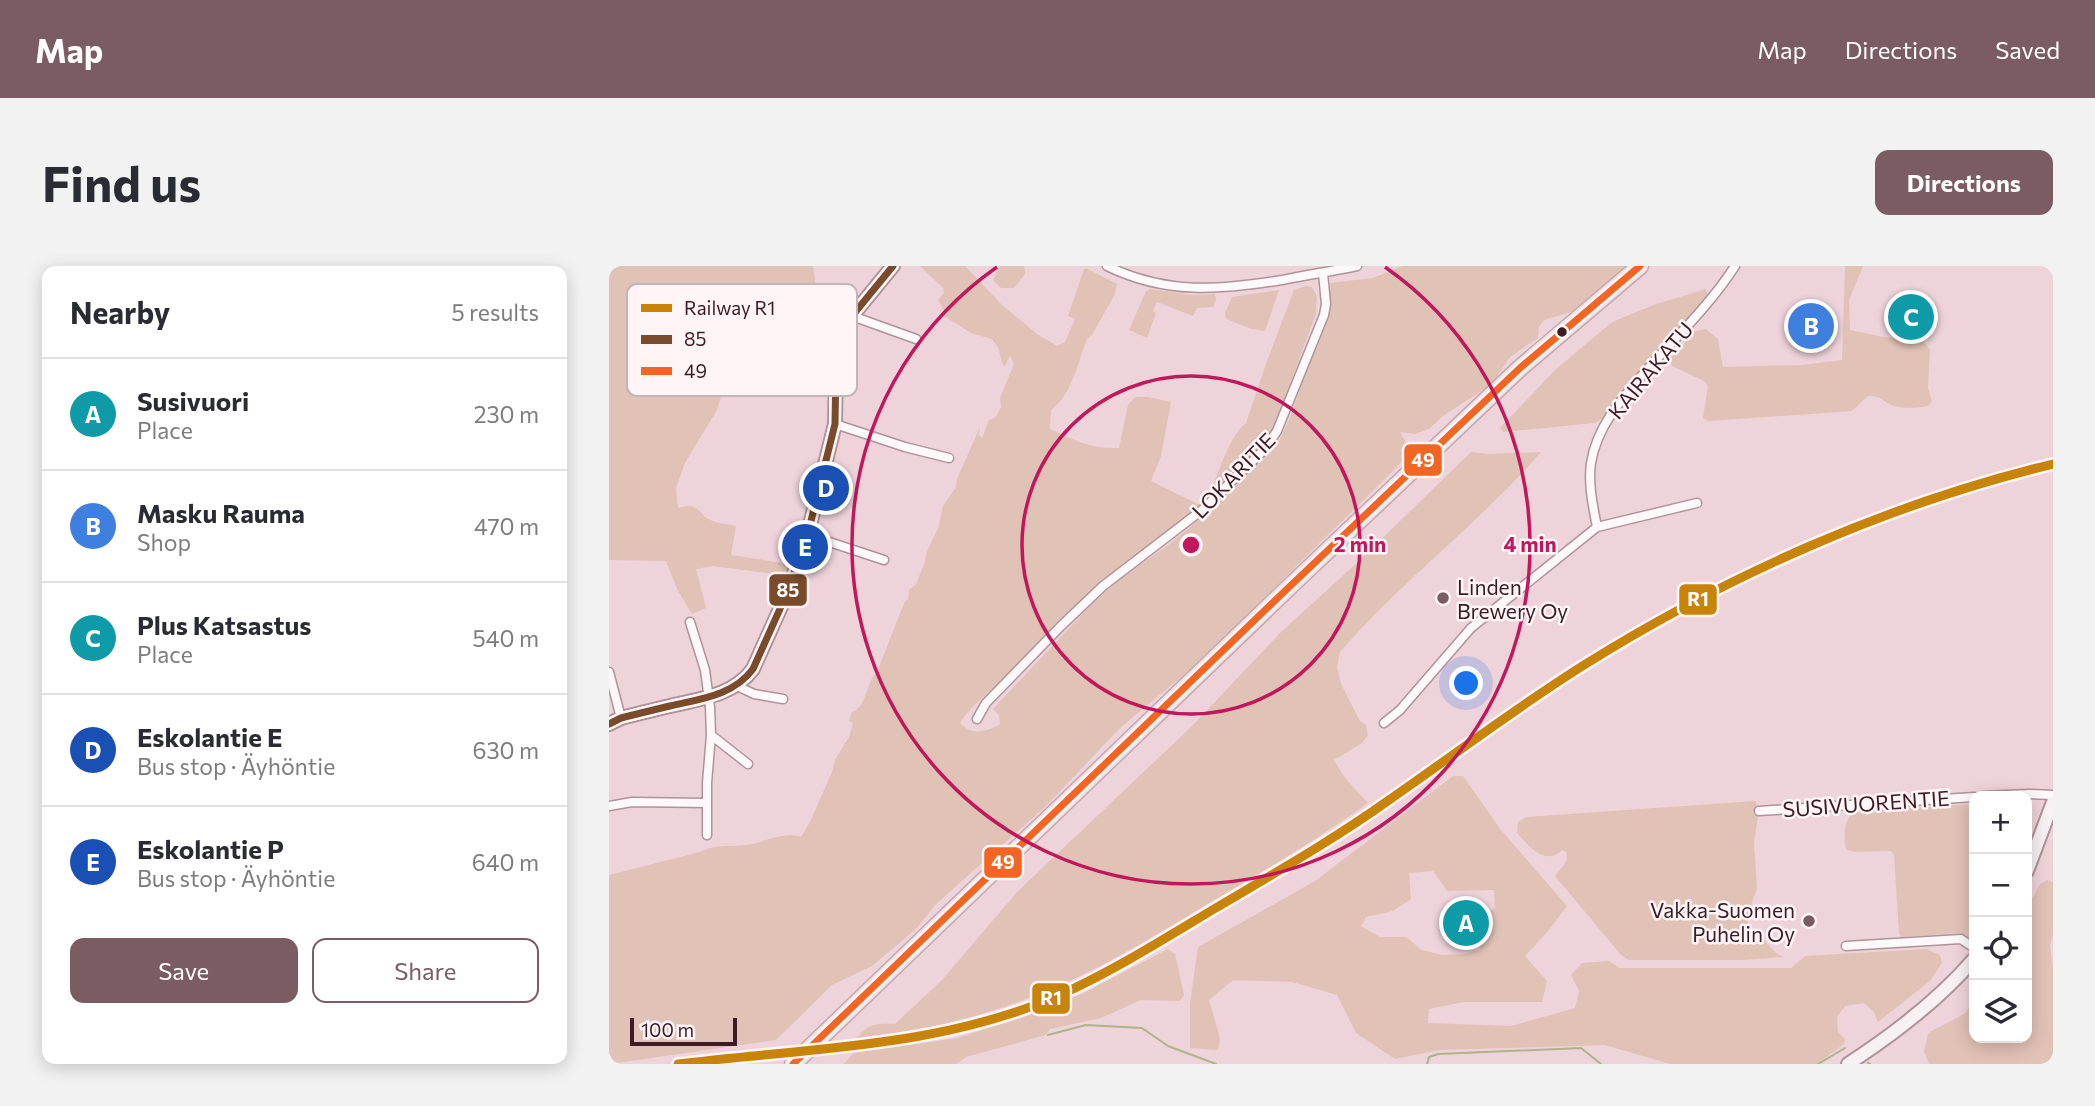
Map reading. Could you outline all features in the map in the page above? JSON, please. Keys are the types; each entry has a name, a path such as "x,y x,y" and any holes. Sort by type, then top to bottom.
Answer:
{"highway":[{"path":"808,1064 893,975 1510,377 1640,266"},
{"path":"793,1064 893,975"}],"main road":[{"path":"857,311 893,266"},
{"path":"615,721 710,698 747,677 760,655 788,591 808,535 835,424 835,396"},
{"path":"2032,858 2053,802"},
{"path":"1848,1064 1905,1025 1969,965"}],"street":[{"path":"1107,266 1148,282 1203,289 1254,285 1357,266"},
{"name":"KAIRAKATU","path":"1597,527 1591,495 1591,464 1599,436 1613,408 1735,266"},
{"name":"LOKARITIE","path":"978,719 986,703 1103,586 1202,510 1265,449 1277,431 1324,315 1326,304 1323,273"},
{"path":"857,319 916,339"},
{"path":"835,424 949,458"},
{"path":"1384,723 1400,710 1471,628 1597,527 1697,503"},
{"path":"808,535 884,560"},
{"path":"690,622 705,670 710,698 707,835"},
{"path":"609,672 615,721"},
{"path":"735,685 754,694 783,699"},
{"path":"711,735 748,764"},
{"path":"2032,793 2053,795"},
{"name":"SUSIVUORENTIE","path":"1759,811 1969,797"},
{"path":"609,806 632,802 708,803"},
{"path":"1846,946 1961,939 1969,945"}],"shaded area":[{"path":"609,266 813,266 816,284 627,284 627,396 721,396 717,410 685,463 676,488 678,508 696,508 708,519 736,526 731,555 789,564 784,575 712,566 696,569 706,608 692,614 678,591 666,561 609,560"},
{"path":"920,266 965,266 1002,305 1037,334 1057,346 1065,342 1075,319 1068,316 1084,269 1117,284 1115,294 1092,335 1087,339 1069,387 1051,410 1050,429 1092,446 1119,448 1128,405 1135,397 1171,402 1161,456 1151,481 1202,506 1092,591 972,707 960,723 969,730 979,731 1000,724 999,715 993,709 1090,606 1122,577 1167,546 1208,512 1276,447 1328,317 1330,283 1373,278 1402,266 1633,266 1581,309 1544,320 1539,327 1538,338 1510,357 1492,384 1443,416 1429,429 1415,434 1400,432 1411,452 1393,471 1198,663 1120,728 1045,807 936,904 916,929 872,966 832,985 776,1040 609,1064 609,875 711,848 752,844 787,835 801,837 810,822 835,760 849,737 853,723 849,721 852,712 864,700 905,601 908,600 909,590 916,584 939,526 943,506 956,487 980,427 979,435 982,438 989,420 996,417 1001,407 1000,398 1014,364 1010,355 1005,366 1003,365 992,339 971,333 942,315 945,312 938,300 944,293 943,288"},
{"path":"1000,266 1024,266 1025,274 1014,288 1001,288 993,280"},
{"path":"1845,266 1863,266 1849,300 1850,330 1924,342 1930,350 1928,388 1932,401 1928,406 1898,407 1877,397 1868,396 1852,411 1709,421 1703,418 1708,386 1704,381 1672,366 1670,359 1695,331 1706,329 1718,339 1723,367 1802,365 1842,360"},
{"path":"1312,287 1317,296 1316,314 1274,427 1267,439 1211,498 1210,492 1230,445 1246,423 1294,290"},
{"path":"1150,289 1192,295 1215,294 1216,301 1213,307 1197,308 1193,316 1157,302 1147,338 1129,330 1146,291"},
{"path":"1706,289 1708,296 1623,391 1604,417 1595,423 1503,432 1500,428 1554,371 1612,322 1656,304"},
{"path":"1279,290 1265,331 1226,319 1225,313 1232,297"},
{"path":"1471,452 1541,452 1492,504 1389,600 1340,652 1337,668 1342,686 1360,721 1366,725 1368,735 1362,743 1334,760 1345,778 1368,803 1247,881 1132,949 1075,978 1032,997 982,1014 932,1027 855,1040 872,1026 895,1024 942,980 1017,892 1193,725 1280,633"},
{"path":"1453,776 1463,776 1501,830 1567,906 1525,956 1547,981 1542,1002 1464,1002 1429,1009 1428,1023 1511,1026 1575,1008 1579,991 1571,975 1582,963 1609,961 1620,968 1791,968 1805,956 1926,949 1940,955 1942,963 1931,980 1878,1022 1874,1012 1864,1003 1845,1006 1837,1017 1838,1032 1845,1039 1844,1044 1817,1064 1670,1064 1605,1045 1440,1050 1395,1059 1356,1033 1337,995 1292,982 1233,980 1209,1000 1220,1038 1218,1050 1190,1048 1190,1003 1198,947 1315,881","holes":["1433,871 1447,891 1494,890 1495,908 1473,922 1480,949 1465,954 1442,955 1422,950 1406,937 1380,937 1361,926 1366,917 1393,911 1411,899 1409,873"]},
{"path":"1756,801 1758,817 1754,841 1757,889 1748,913 1748,924 1753,933 1784,957 1742,960 1629,960 1621,955 1555,876 1566,862 1566,852 1562,850 1556,855 1543,856 1517,833 1518,822 1526,817"},
{"path":"1969,804 1969,938 1960,933 1901,937 1894,855 1891,851 1846,850 1845,830 1852,812"},
{"path":"2047,880 2053,882 2053,934 2050,945 2053,969 2053,1064 1929,1064 1924,1052 1928,1033 1966,1013 1969,1007 1969,1043 2032,1043 2032,899 2040,884"},
{"path":"1168,949 1175,954 1184,995 1180,1001 1141,1000 1101,1018 1050,1029 1046,1035 966,1057 956,1064 844,1064 853,1053 958,1038 1028,1015 1082,994"}],"waterway":[{"path":"609,270 612,266"},
{"path":"1048,1035 1086,1025 1142,1028 1168,1046 1216,1064"},
{"path":"1427,1064 1429,1057 1438,1054 1581,1048 1601,1064"},
{"path":"1818,1064 1845,1048"}],"rail line":[{"name":"R1","path":"678,1064 920,1036 1014,1013 1060,995 1138,954 1325,843 1559,681 1695,601 1752,572 1870,521 1991,480 2053,464"}],"transit line":[{"name":"85","path":"857,310 893,266"},
{"name":"49","path":"793,1064 1520,368 1640,266"},
{"name":"85","path":"609,724 621,718 726,691 753,669 788,591 810,525 835,424 835,396"}],"place":[{"name":"Plus Katsastus","path":"1911,317"},
{"name":"Masku Rauma","path":"1811,326"},
{"name":"Eskolantie E","path":"826,488"},
{"name":"Eskolantie P","path":"805,547"},
{"name":"Linden Brewery Oy","path":"1443,598"},
{"name":"Vakka-Suomen Puhelin Oy","path":"1809,921"},
{"name":"Susivuori","path":"1466,923"}]}
